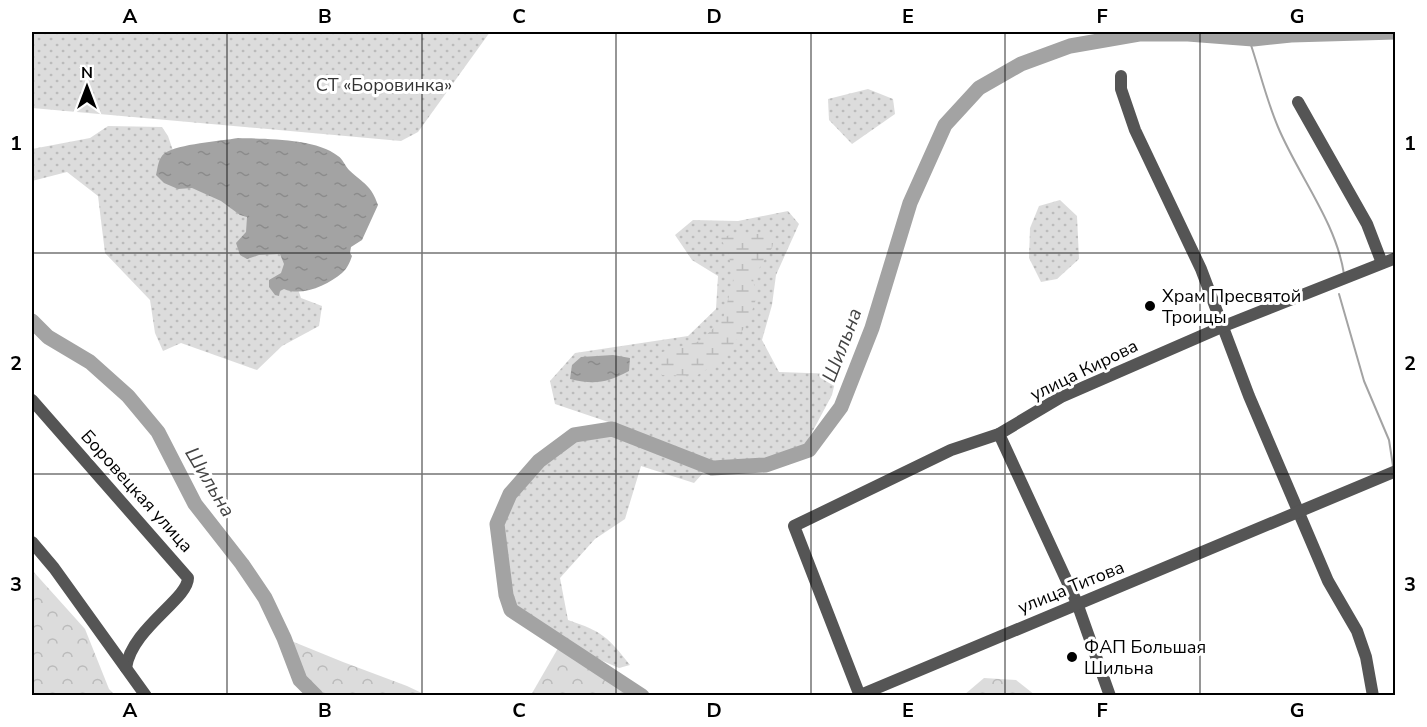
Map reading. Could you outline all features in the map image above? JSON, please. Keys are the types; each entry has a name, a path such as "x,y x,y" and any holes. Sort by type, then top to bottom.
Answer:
{"street":[{"path":"1121,76 1121,89 1135,130 1202,269 1249,396 1328,581 1357,631 1366,657 1373,696"},
{"path":"1298,102 1367,224 1382,263"},
{"name":"улица Кирова","path":"860,695 794,526 951,450 999,434 1061,397 1224,326 1395,258"},
{"name":"Боровецкая улица","path":"32,400 188,578 186,589 136,640 130,650 126,668"},
{"path":"999,434 1077,603 1110,696"},
{"name":"улица Титова","path":"860,695 1395,471"},
{"path":"32,542 54,568 146,696"}],"green space":[{"name":"СТ «Боровинка»","path":"32,32 490,32 418,132 401,141 32,108"},
{"path":"868,89 893,99 895,114 852,144 829,120 828,99"},
{"path":"108,126 162,127 168,136 181,174 241,204 287,256 301,298 322,306 319,326 282,346 257,370 181,343 163,351 155,333 150,300 105,253 98,196 67,172 32,181 32,149 90,138"},
{"path":"1060,200 1077,216 1079,259 1057,279 1041,282 1029,258 1030,228 1039,206"},
{"path":"788,211 799,224 776,275 772,305 762,340 779,372 837,374 832,395 801,453 757,465 715,460 694,483 641,466 625,519 595,539 560,578 568,620 604,636 630,665 619,668 561,643 551,645 506,595 492,537 511,482 553,442 586,429 626,428 555,404 550,381 575,353 688,336 716,309 718,276 692,260 675,235 693,220 738,221"},
{"path":"739,234 775,234 772,248 753,278 756,299 749,320 725,358 696,376 662,375 659,353 700,341 723,319 733,280 729,255 720,237"},
{"path":"32,570 85,629 109,689 115,695 32,695"},
{"path":"284,638 426,695 316,695 300,680"},
{"path":"561,643 632,688 642,695 531,695"},
{"path":"984,678 1016,680 1035,695 964,695"}],"water":[{"path":"238,138 276,139 329,150 340,157 349,170 370,189 378,205 362,240 351,247 352,256 348,265 336,277 307,291 284,289 280,291 279,296 275,295 269,287 269,280 281,273 284,264 280,254 259,255 247,259 240,255 236,243 246,232 247,217 240,215 221,201 192,188 178,189 164,183 156,175 161,157 171,150"},
{"path":"613,355 630,358 629,371 600,382 570,379 572,365 581,357"}],"waterway":[{"name":"Шильна","path":"642,696 511,610 506,595 497,524 510,494 539,461 574,435 612,429 712,468 766,465 809,450 841,407 872,328 910,203 945,125 979,88 1021,64 1070,46 1139,34 1188,34 1253,39 1291,35 1396,32"},
{"path":"1249,39 1278,127 1325,217 1340,255 1344,274"},
{"path":"1339,294 1364,381 1389,440 1393,466"},
{"name":"Шильна","path":"32,321 48,337 90,362 128,396 158,432 195,504 242,564 265,598 300,680 316,696"},
{"path":"1394,479 1396,488"}],"place":[{"name":"Храм Пресвятой Троицы","path":"1150,306"},
{"name":"ФАП Большая Шильна","path":"1072,657"}]}
